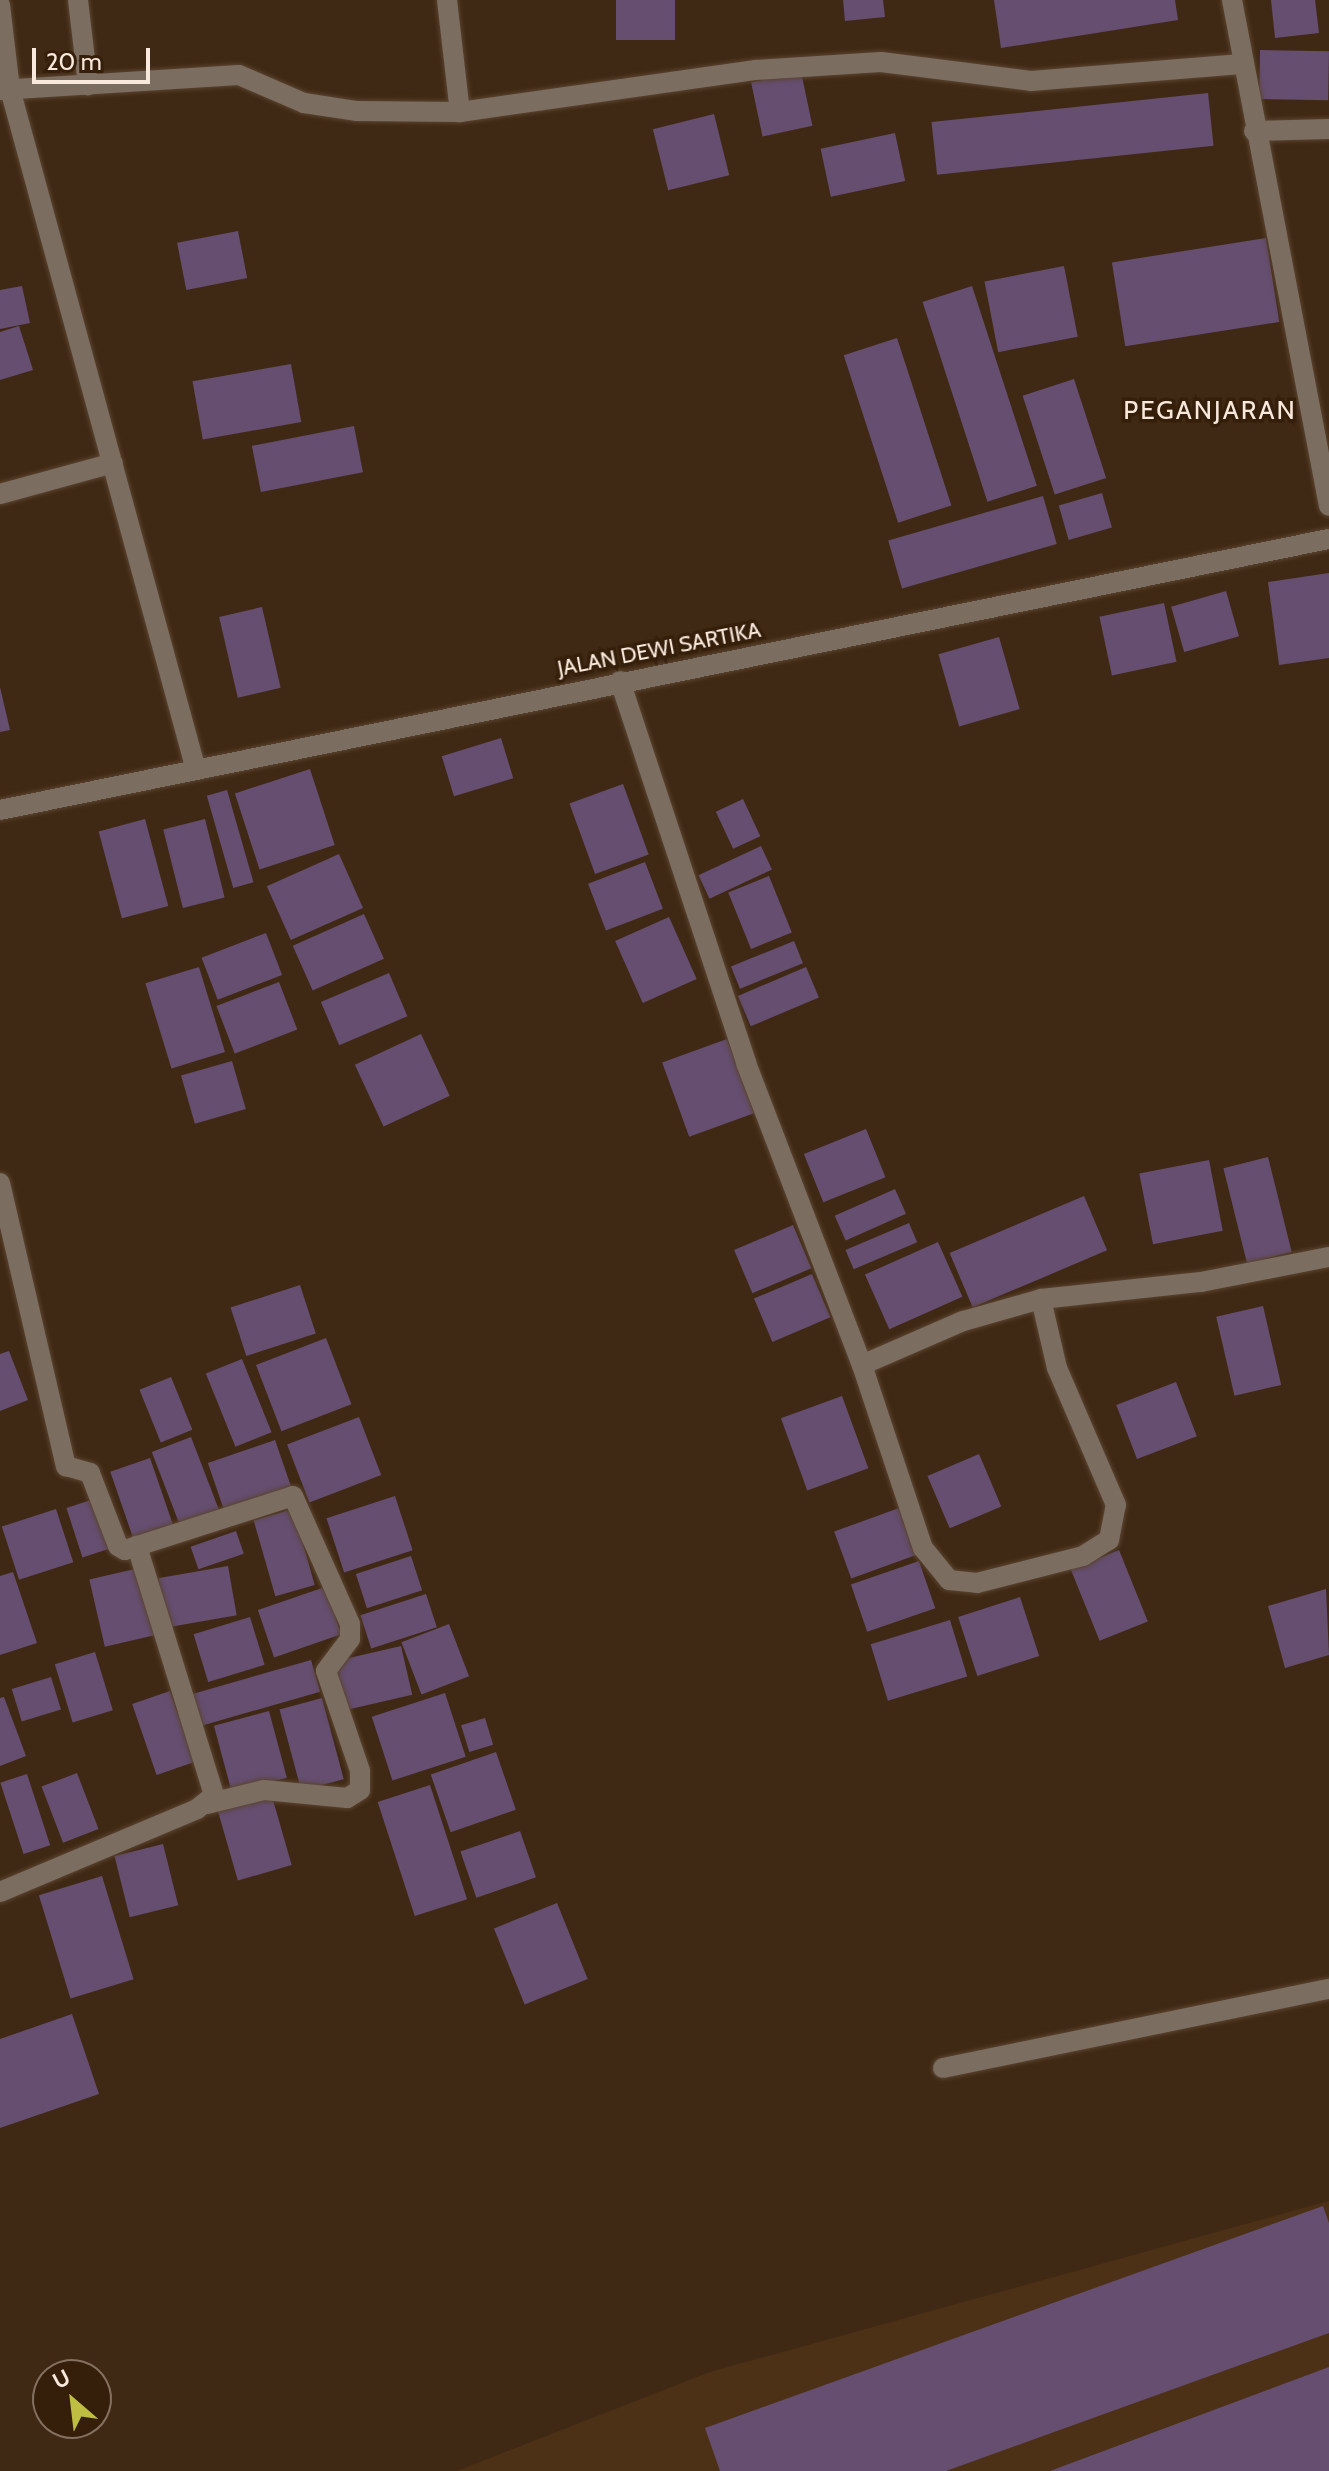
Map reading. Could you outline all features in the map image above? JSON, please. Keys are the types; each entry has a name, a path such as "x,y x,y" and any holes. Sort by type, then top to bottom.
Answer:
{"street":[{"path":"78,0 88,85"},
{"path":"447,0 460,112"},
{"path":"1232,0 1241,64 1329,506"},
{"path":"0,5 5,89 113,463 196,770"},
{"path":"5,89 239,75 304,103 357,111 460,112 756,70 881,62 1031,81 1241,64"},
{"path":"1254,131 1329,129"},
{"path":"0,494 113,463"},
{"name":"JALAN DEWI SARTIKA","path":"0,810 620,681 1329,539"},
{"path":"620,681 746,1063 862,1365 914,1524 944,1576 977,1583 1083,1556 1109,1540 1118,1511 1057,1368 1041,1299"},
{"path":"0,1183 66,1466 90,1473 118,1546 125,1550 293,1496 350,1624 350,1639 326,1671 360,1771 360,1790 347,1798 274,1789 207,1804 0,1892"},
{"path":"862,1365 963,1321 1041,1299 1201,1282 1329,1257"},
{"path":"137,1546 214,1791 207,1804"},
{"path":"943,2068 1329,1989"}],"shaded area":[{"path":"1329,2201 1329,2471 457,2471 710,2372"}],"building":[{"path":"616,0 675,0 675,40 616,40"},
{"path":"843,0 883,0 885,17 845,21"},
{"path":"994,0 1175,0 1178,20 1001,48"},
{"path":"1271,0 1315,0 1319,33 1275,38"},
{"path":"1260,50 1329,51 1328,100 1259,99"},
{"path":"801,72 812,126 763,136 751,83"},
{"path":"1208,93 1214,146 937,175 932,122"},
{"path":"714,114 729,175 668,190 653,129"},
{"path":"895,133 905,181 831,197 821,149"},
{"path":"238,231 247,278 186,290 177,243"},
{"path":"1266,238 1279,322 1125,346 1112,262"},
{"path":"1064,266 1078,337 998,352 984,281"},
{"path":"22,286 30,323 0,329 0,290"},
{"path":"972,286 1037,486 987,502 923,302"},
{"path":"19,326 33,370 0,380 0,332"},
{"path":"897,338 951,505 898,523 844,355"},
{"path":"291,364 301,422 203,439 193,381"},
{"path":"1074,379 1106,478 1055,495 1023,396"},
{"path":"354,426 363,472 261,492 252,446"},
{"path":"1102,493 1112,528 1069,540 1059,505"},
{"path":"1043,496 1057,544 902,588 888,540"},
{"path":"1329,573 1329,658 1279,665 1268,582"},
{"path":"1226,591 1239,636 1184,652 1171,607"},
{"path":"1164,603 1176,662 1112,675 1099,617"},
{"path":"262,607 281,688 238,698 219,617"},
{"path":"999,637 1020,709 959,726 938,654"},
{"path":"0,687 10,730 0,732"},
{"path":"501,738 513,778 454,796 442,756"},
{"path":"310,769 335,845 260,869 235,793"},
{"path":"623,784 649,854 595,874 569,803"},
{"path":"227,790 253,882 233,888 207,796"},
{"path":"743,799 760,836 733,849 716,812"},
{"path":"145,819 168,906 122,918 99,831"},
{"path":"205,819 225,898 183,908 163,829"},
{"path":"761,846 772,870 709,899 698,875"},
{"path":"339,854 363,908 291,940 267,886"},
{"path":"645,862 663,909 606,931 588,884"},
{"path":"769,876 792,933 751,949 728,892"},
{"path":"364,914 384,959 313,990 293,946"},
{"path":"669,917 697,979 643,1003 615,941"},
{"path":"266,933 282,975 218,1000 202,958"},
{"path":"794,941 803,963 740,989 731,966"},
{"path":"199,967 225,1052 171,1068 145,983"},
{"path":"806,967 819,997 751,1026 738,996"},
{"path":"389,973 407,1016 339,1045 321,1002"},
{"path":"279,982 297,1030 235,1054 216,1006"},
{"path":"421,1034 450,1096 384,1126 355,1065"},
{"path":"727,1039 754,1113 689,1137 662,1063"},
{"path":"232,1061 246,1109 195,1124 181,1076"},
{"path":"866,1129 885,1177 823,1202 804,1154"},
{"path":"1268,1157 1292,1252 1247,1263 1223,1168"},
{"path":"1209,1160 1223,1231 1153,1244 1139,1174"},
{"path":"895,1189 906,1214 846,1241 835,1216"},
{"path":"1084,1196 1107,1250 973,1307 950,1253"},
{"path":"909,1223 917,1242 854,1269 845,1250"},
{"path":"793,1225 811,1268 752,1293 734,1250"},
{"path":"938,1242 962,1297 889,1329 865,1275"},
{"path":"812,1274 830,1317 772,1342 754,1299"},
{"path":"300,1285 316,1334 246,1356 231,1308"},
{"path":"1263,1306 1281,1385 1234,1396 1216,1317"},
{"path":"326,1338 351,1404 281,1431 256,1365"},
{"path":"9,1351 28,1400 0,1411 0,1354"},
{"path":"242,1359 272,1432 235,1447 206,1374"},
{"path":"171,1377 192,1430 161,1443 139,1390"},
{"path":"1176,1382 1197,1436 1137,1459 1116,1405"},
{"path":"842,1396 868,1468 807,1491 781,1418"},
{"path":"359,1417 381,1475 309,1502 287,1445"},
{"path":"191,1437 219,1511 180,1526 152,1452"},
{"path":"275,1440 292,1490 225,1513 208,1463"},
{"path":"979,1454 1001,1506 950,1528 927,1476"},
{"path":"150,1458 175,1530 135,1544 110,1472"},
{"path":"395,1496 413,1550 344,1572 327,1518"},
{"path":"94,1499 110,1548 82,1557 66,1508"},
{"path":"899,1508 916,1555 851,1579 834,1532"},
{"path":"56,1509 73,1562 19,1580 2,1527"},
{"path":"293,1509 315,1585 275,1596 254,1520"},
{"path":"236,1531 244,1554 198,1569 191,1547"},
{"path":"1119,1550 1148,1621 1100,1641 1071,1569"},
{"path":"411,1556 422,1590 367,1608 356,1574"},
{"path":"919,1561 935,1608 867,1632 851,1584"},
{"path":"228,1566 237,1615 167,1628 158,1578"},
{"path":"139,1568 155,1635 105,1647 89,1579"},
{"path":"13,1572 37,1643 0,1655 0,1576"},
{"path":"325,1587 341,1634 274,1657 258,1610"},
{"path":"1326,1589 1329,1655 1285,1668 1268,1606"},
{"path":"426,1594 437,1627 371,1649 360,1615"},
{"path":"1020,1597 1039,1656 977,1676 958,1617"},
{"path":"250,1617 265,1665 208,1682 194,1634"},
{"path":"950,1620 967,1676 888,1701 871,1644"},
{"path":"449,1624 469,1676 421,1695 401,1642"},
{"path":"401,1646 412,1695 345,1710 334,1662"},
{"path":"95,1652 113,1710 73,1723 55,1664"},
{"path":"311,1660 320,1692 199,1726 190,1695"},
{"path":"51,1677 61,1710 22,1722 12,1689"},
{"path":"170,1691 194,1762 157,1775 132,1704"},
{"path":"445,1693 466,1757 392,1781 372,1717"},
{"path":"4,1697 26,1756 0,1766 0,1698"},
{"path":"322,1698 344,1779 301,1791 279,1709"},
{"path":"269,1711 287,1778 232,1792 214,1726"},
{"path":"485,1718 493,1745 469,1752 461,1725"},
{"path":"496,1752 516,1810 451,1832 431,1774"},
{"path":"77,1773 99,1829 63,1843 42,1787"},
{"path":"27,1774 50,1845 24,1854 0,1783"},
{"path":"430,1785 467,1899 415,1916 378,1802"},
{"path":"271,1793 292,1865 238,1881 217,1808"},
{"path":"520,1831 536,1877 476,1898 460,1852"},
{"path":"163,1844 178,1905 130,1917 114,1856"},
{"path":"102,1876 134,1979 70,1999 39,1895"},
{"path":"557,1903 588,1979 525,2005 494,1928"},
{"path":"72,2014 99,2094 0,2128 0,2039"},
{"path":"1323,2206 1329,2223 1329,2333 946,2471 720,2471 705,2428"},
{"path":"1329,2367 1329,2471 1050,2471"}],"district":[{"name":"PEGANJARAN","path":"1210,411"}]}
